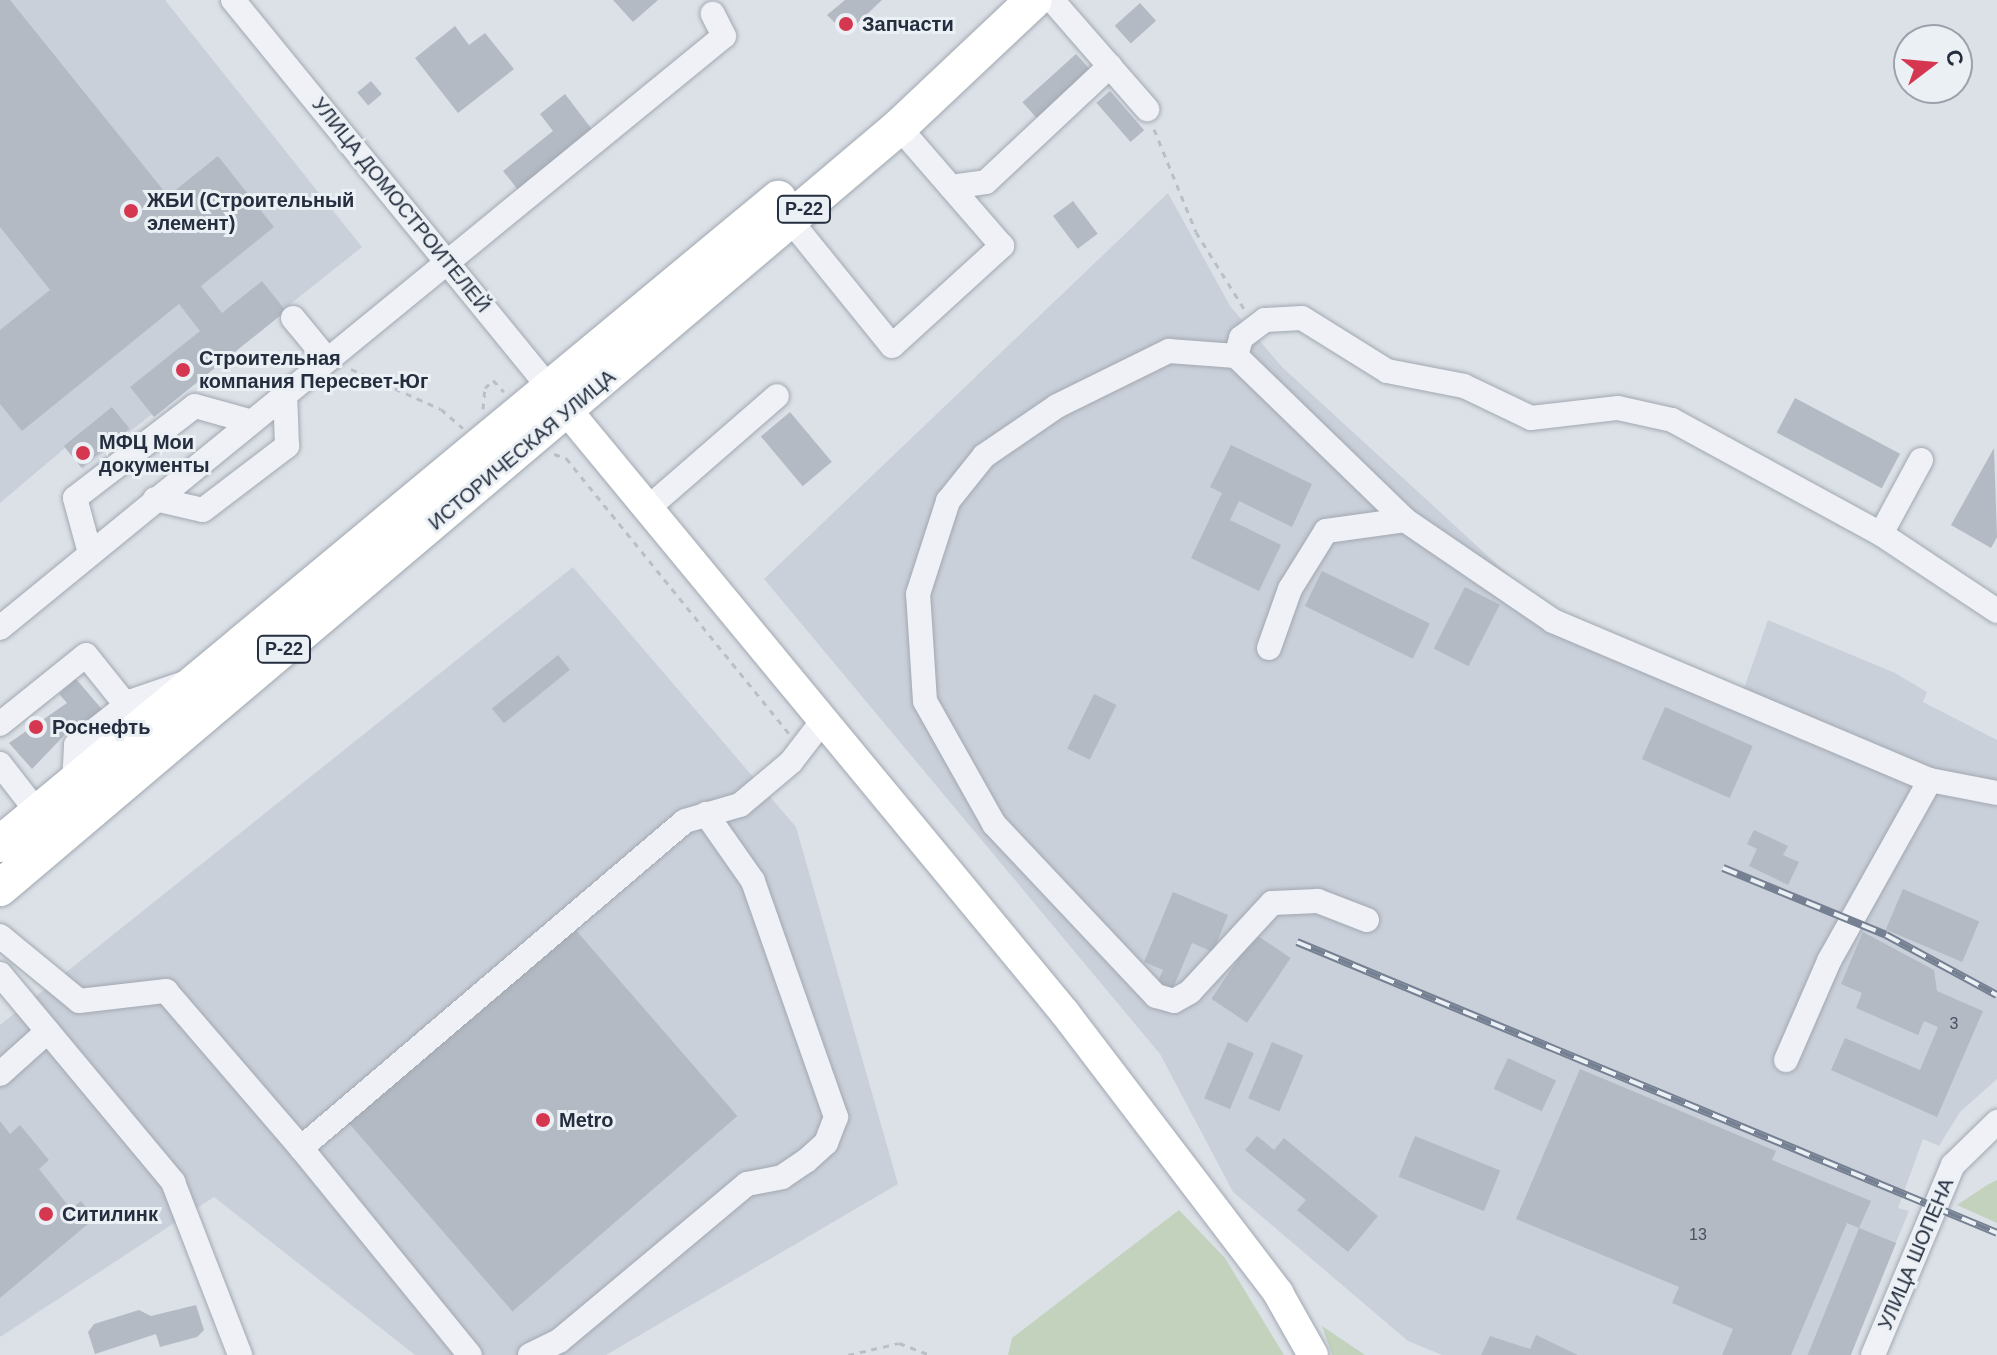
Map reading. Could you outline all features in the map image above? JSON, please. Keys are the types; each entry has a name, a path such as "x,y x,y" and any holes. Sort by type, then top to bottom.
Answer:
{"highway":[{"name":"ИСТОРИЧЕСКАЯ УЛИЦА","path":"0,888 901,96 999,0"},
{"name":"ИСТОРИЧЕСКАЯ УЛИЦА","path":"558,399 790,220 899,127 1034,0"},
{"name":"ИСТОРИЧЕСКАЯ УЛИЦА","path":"0,844 206,677 530,424"}],"main road":[{"path":"558,399 821,723 1065,1013 1278,1293 1313,1355"}],"street":[{"name":"УЛИЦА ДОМОСТРОИТЕЛЕЙ","path":"233,0 558,399"},
{"path":"1052,0 1147,109"},
{"path":"0,628 445,259 724,36 713,14"},
{"path":"951,187 986,182 1110,66"},
{"path":"790,220 892,346 1002,246 899,127"},
{"path":"293,318 326,358"},
{"path":"1236,356 1241,338 1256,326 1302,318 1387,371 1464,386 1531,418 1618,408 1672,420 1881,534 1997,611"},
{"path":"1367,920 1318,901 1272,903 1190,992 1174,1001 1156,996 994,824 925,701 917,643 929,544 948,501 984,456 1057,406 1169,351 1236,356 1405,520 1553,621 1930,780 1997,793"},
{"path":"155,499 203,510 287,446 285,391"},
{"path":"647,509 777,396"},
{"path":"90,553 75,498 195,406 249,421"},
{"path":"1881,534 1921,460"},
{"path":"1269,648 1300,567 1326,531 1405,520"},
{"path":"0,724 86,655 126,705"},
{"path":"74,784 76,745 126,705 206,677"},
{"path":"301,1148 685,821 740,805 801,748 821,723"},
{"path":"0,764 38,813"},
{"path":"1786,1060 1829,961 1930,780"},
{"path":"530,1355 559,1341 747,1184 782,1177 806,1161 826,1143 836,1117 753,881 706,814"},
{"path":"0,936 79,1001 166,991 301,1148 470,1355"},
{"path":"0,974 173,1182 240,1355"},
{"path":"0,1074 48,1031"},
{"name":"УЛИЦА ШОПЕНА","path":"1873,1355 1953,1165 1997,1122"}],"path":[{"path":"1147,109 1196,232 1256,326"},
{"path":"326,358 441,409 466,431 483,412 485,388 493,380 557,458 566,458 801,748"},
{"path":"848,1355 899,1343 931,1355"}],"shaded area":[{"path":"0,0 165,0 362,247 83,469 65,448 0,503"},
{"path":"1168,193 1230,306 1282,367 1537,601 1742,694 1768,620 1895,673 1927,692 1923,702 1997,740 1997,1079 1960,1112 1939,1146 1923,1139 1898,1208 1909,1211 1849,1355 1442,1355 1408,1341 1233,1192 1160,1054 764,579"},
{"path":"573,567 796,827 898,1184 606,1355 415,1355 214,1197 0,1337 0,1025"}],"green space":[{"path":"1997,1180 1997,1223 1957,1205 1987,1185"},
{"path":"1179,1210 1225,1258 1284,1355 1008,1355 1012,1338"},
{"path":"1322,1326 1365,1355 1332,1355"}],"building":[{"name":"ЖБИ (Строительный элемент)","path":"0,0 10,0 168,196 218,156 274,227 201,286 222,313 262,281 286,311 154,417 130,387 200,331 179,304 22,431 0,404 0,330 50,290 0,227"},
{"path":"613,0 658,0 633,22"},
{"name":"Запчасти","path":"845,0 882,0 846,34 827,15"},
{"path":"1140,3 1156,21 1131,44 1115,26"},
{"path":"455,26 469,45 485,33 514,69 458,113 415,58"},
{"path":"1076,54 1092,72 1039,120 1022,102"},
{"path":"371,81 382,94 368,106 357,93"},
{"path":"1110,91 1144,130 1131,142 1096,103"},
{"path":"565,94 594,132 519,191 503,171 553,131 540,114"},
{"path":"1073,201 1098,234 1078,249 1053,216"},
{"path":"1795,398 1900,454 1882,488 1777,432"},
{"path":"112,407 130,429 81,468 64,446"},
{"path":"790,412 832,462 803,486 761,436"},
{"path":"1231,445 1312,484 1292,527 1239,501 1230,520 1281,545 1259,591 1191,558 1222,493 1210,487"},
{"path":"1994,448 1997,537 1991,548 1951,525"},
{"path":"1322,571 1430,624 1413,659 1305,606"},
{"path":"1465,587 1500,605 1468,666 1434,648"},
{"path":"558,655 570,670 504,723 492,708"},
{"path":"76,679 106,714 88,730 79,720 32,769 9,743 67,703 59,694"},
{"path":"1094,694 1116,705 1090,760 1067,749"},
{"path":"1665,707 1753,746 1730,798 1642,759"},
{"path":"1754,830 1788,846 1783,855 1799,862 1788,885 1749,866 1757,849 1747,844"},
{"path":"1903,889 1979,921 1962,962 1886,930"},
{"path":"1173,892 1228,915 1213,952 1192,943 1171,993 1156,986 1163,970 1144,962"},
{"name":"Metro","path":"574,928 737,1116 512,1311 349,1124"},
{"path":"1863,932 1934,970 1937,991 1983,1011 1937,1117 1831,1070 1845,1038 1920,1070 1938,1027 1924,1021 1918,1035 1856,1008 1862,993 1841,984"},
{"path":"1255,934 1291,958 1247,1023 1211,999"},
{"path":"1228,1042 1254,1053 1230,1109 1204,1098"},
{"path":"1272,1042 1303,1055 1279,1111 1248,1098"},
{"path":"1508,1058 1556,1080 1542,1111 1494,1089"},
{"path":"1580,1069 1776,1151 1772,1160 1871,1201 1859,1228 1847,1223 1791,1355 1722,1355 1733,1329 1672,1303 1679,1287 1516,1219"},
{"name":"Ситилинк","path":"0,1121 10,1134 20,1125 49,1160 39,1169 71,1209 81,1201 95,1218 0,1298"},
{"path":"1257,1136 1274,1150 1284,1138 1378,1216 1348,1252 1297,1210 1306,1200 1245,1150"},
{"path":"1415,1136 1500,1170 1484,1211 1399,1177"},
{"path":"1859,1228 1896,1243 1851,1355 1808,1355"},
{"path":"196,1305 204,1330 197,1337 160,1347 156,1334 95,1354 88,1332 94,1324 139,1310 151,1316"},
{"path":"1536,1335 1578,1355 1481,1355 1490,1336 1530,1349"}],"railway":[{"path":"1723,868 1886,935 1997,995"},
{"path":"1297,942 1997,1233"}],"place":[{"name":"Запчасти","path":"846,24"},
{"name":"ЖБИ (Строительный элемент)","path":"131,211"},
{"name":"Строительная компания Пересвет-Юг","path":"183,370"},
{"name":"МФЦ Мои документы","path":"83,453"},
{"name":"Роснефть","path":"36,727"},
{"name":"Metro","path":"543,1120"},
{"name":"Ситилинк","path":"46,1214"}]}
